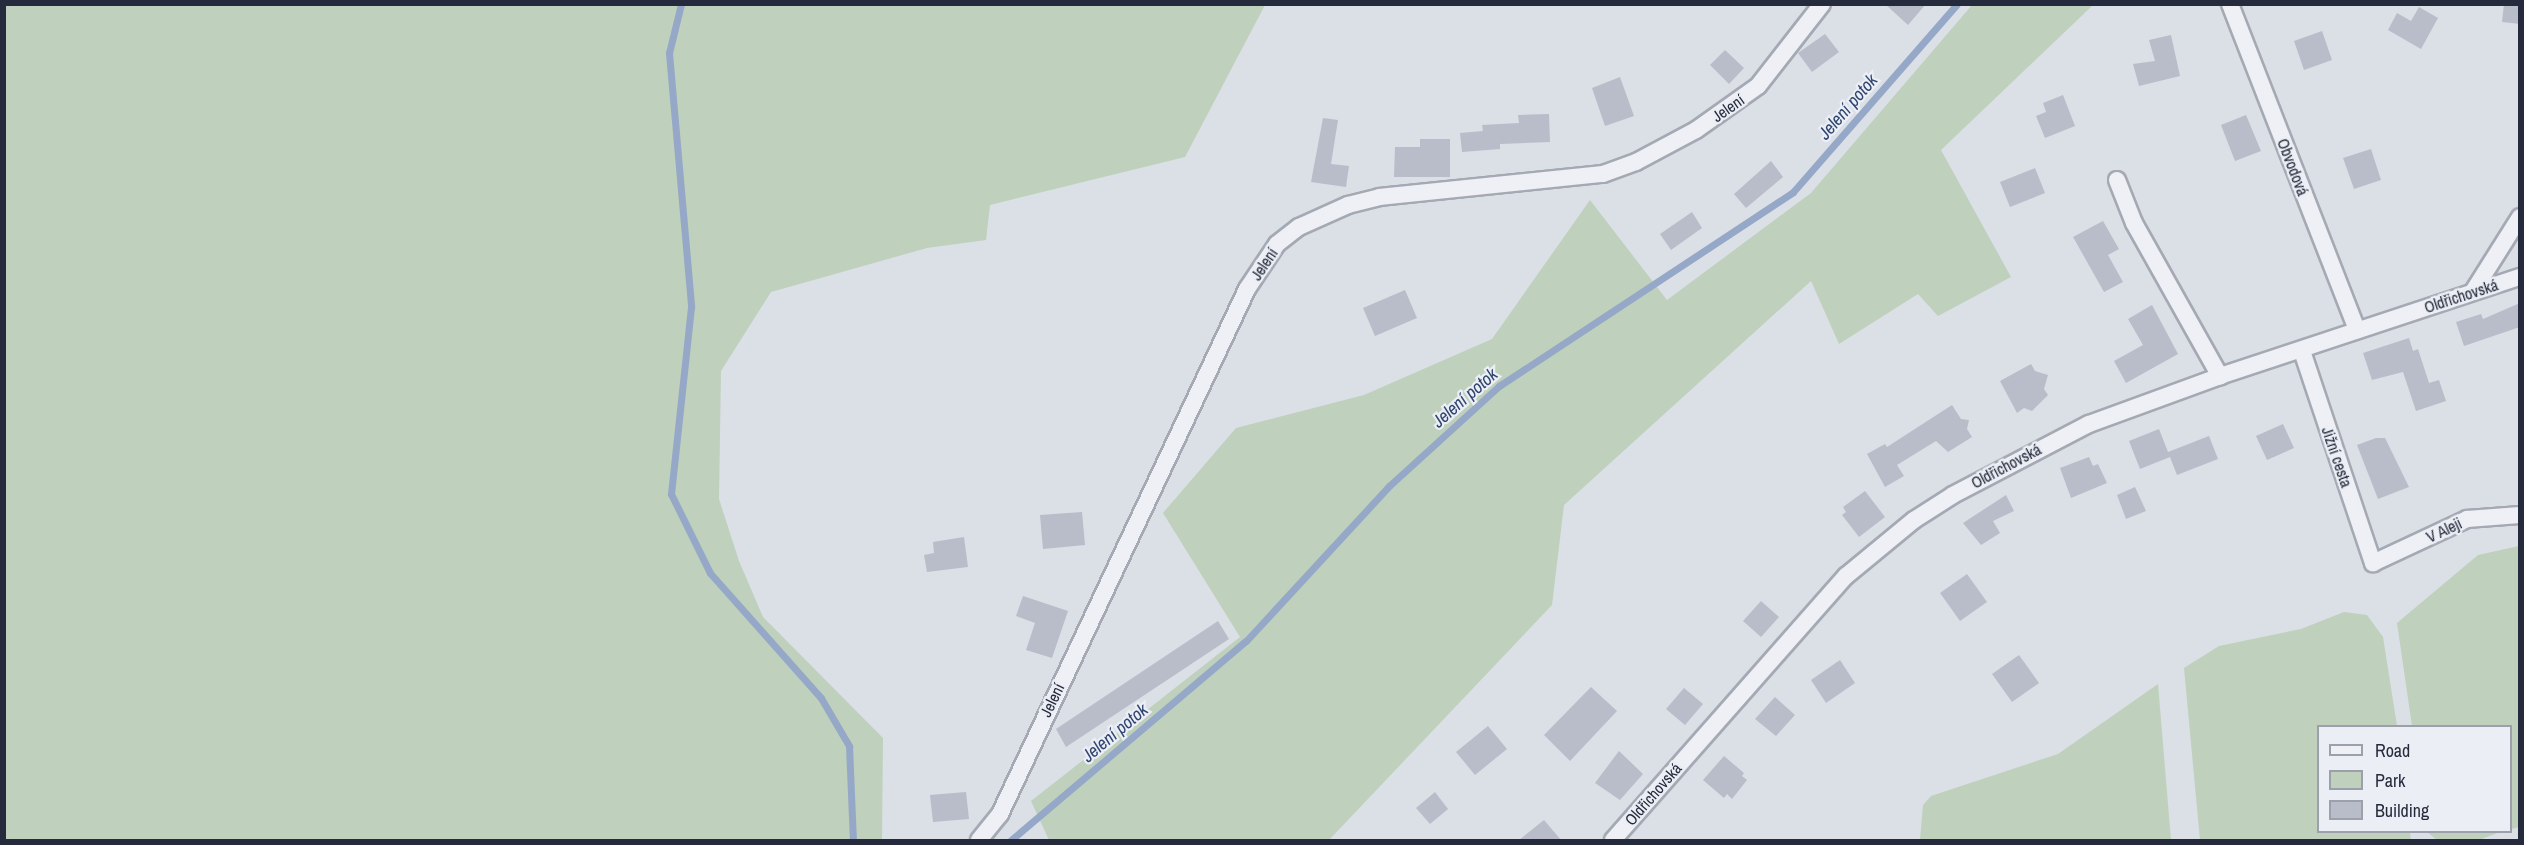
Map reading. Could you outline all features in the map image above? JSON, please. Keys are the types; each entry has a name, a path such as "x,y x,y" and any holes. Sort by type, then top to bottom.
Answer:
{"street":[{"name":"Jelení","path":"979,840 1000,814 1247,289 1277,244 1299,227 1348,205 1379,197 1603,174 1635,162 1696,130 1758,86 1822,4"},
{"name":"Obvodová","path":"2230,4 2357,330"},
{"path":"2117,180 2134,223 2220,376"},
{"path":"2474,290 2520,217"},
{"name":"Oldřichovská","path":"1613,840 1805,619 1846,576 1914,520 1988,474 2079,429 2220,376 2302,351 2474,290 2520,277"},
{"name":"Jižní cesta","path":"2302,351 2373,563"},
{"name":"V Aleji","path":"2373,563 2467,519 2520,515"}],"green space":[{"path":"5,4 1265,5 1185,157 990,205 986,240 927,248 771,292 721,371 719,499 739,561 763,617 883,738 882,840 5,840"},
{"path":"1972,5 2093,5 1941,150 2011,277 1938,316 1918,294 1839,344 1811,281 1564,505 1552,605 1329,840 1049,840 1031,801 1240,637 1163,513 1236,428 1364,395 1492,339 1590,200 1667,300 1811,193"},
{"path":"2519,546 2520,827 2512,829 2512,725 2412,725 2397,623 2478,555"},
{"path":"2344,612 2367,615 2383,637 2397,725 2317,725 2317,833 2410,833 2411,840 2200,840 2184,668 2219,646 2301,629"},
{"path":"2158,684 2171,840 1920,840 1923,805 1931,796 2058,754"},
{"path":"2428,833 2497,833 2479,840 2437,840"}],"building":[{"path":"1885,4 1926,4 1908,25"},
{"path":"2504,4 2520,4 2520,24 2502,22"},
{"path":"2419,7 2438,18 2421,49 2388,30 2397,13 2411,21"},
{"path":"2322,31 2332,60 2304,70 2294,41"},
{"path":"1825,34 1839,52 1812,72 1798,53"},
{"path":"2171,35 2180,76 2139,86 2133,64 2155,61 2149,40"},
{"path":"1725,50 1744,68 1729,84 1710,65"},
{"path":"1620,77 1634,116 1605,126 1592,88"},
{"path":"2063,95 2075,126 2045,138 2036,116 2046,112 2043,103"},
{"path":"1549,114 1550,142 1500,144 1500,149 1462,152 1460,133 1483,131 1482,125 1519,123 1518,115"},
{"path":"2246,115 2261,151 2235,161 2221,125"},
{"path":"1323,118 1338,120 1331,164 1349,166 1346,187 1311,182"},
{"path":"1420,139 1450,139 1450,177 1394,177 1395,147 1420,147"},
{"path":"2371,149 2381,180 2354,189 2343,158"},
{"path":"1771,161 1783,177 1746,208 1734,194"},
{"path":"2035,168 2045,193 2010,207 2000,182"},
{"path":"1692,212 1702,228 1671,250 1660,234"},
{"path":"2103,221 2119,249 2108,255 2123,282 2104,292 2073,237"},
{"path":"1405,290 1417,318 1375,336 1363,308"},
{"path":"2520,303 2520,327 2464,346 2456,322 2481,314 2483,319"},
{"path":"2152,305 2178,354 2126,383 2114,361 2143,345 2128,319"},
{"path":"2409,338 2413,351 2418,349 2429,383 2439,380 2446,401 2416,411 2403,372 2372,380 2363,353"},
{"path":"2031,364 2035,371 2048,375 2044,389 2048,395 2032,411 2024,408 2017,413 2000,381"},
{"path":"1952,405 1961,419 1969,420 1967,429 1972,437 1948,452 1936,441 1897,465 1904,476 1885,487 1867,454 1885,444 1887,447"},
{"path":"2283,424 2294,448 2267,460 2256,436"},
{"path":"2159,429 2168,452 2209,436 2218,459 2177,475 2170,457 2140,469 2129,441"},
{"path":"2376,438 2385,438 2409,487 2378,499 2357,445"},
{"path":"2089,457 2093,466 2098,464 2107,483 2071,498 2060,468"},
{"path":"2135,487 2146,511 2126,519 2117,495"},
{"path":"1865,491 1885,517 1859,537 1842,515 1846,512 1843,507"},
{"path":"2006,495 2014,511 1993,521 2000,533 1981,545 1963,523"},
{"path":"1082,512 1085,545 1043,549 1040,515"},
{"path":"964,537 968,567 927,572 924,555 934,553 933,542"},
{"path":"1967,574 1987,602 1960,621 1940,593"},
{"path":"1023,596 1068,611 1052,658 1026,650 1035,623 1016,616"},
{"path":"1761,601 1779,617 1761,637 1743,621"},
{"path":"1218,621 1229,639 1066,747 1056,729"},
{"path":"2019,655 2039,683 2012,702 1992,674"},
{"path":"1840,660 1855,683 1826,703 1811,680"},
{"path":"1591,687 1617,711 1570,761 1544,735"},
{"path":"1684,688 1703,704 1685,725 1666,709"},
{"path":"1775,697 1795,715 1776,736 1755,719"},
{"path":"1488,726 1507,749 1475,775 1456,752"},
{"path":"1619,751 1643,774 1620,800 1595,783"},
{"path":"1724,756 1744,773 1742,776 1747,780 1732,799 1727,794 1724,798 1703,780"},
{"path":"966,792 969,819 933,822 930,795"},
{"path":"1435,792 1448,809 1430,824 1416,808"},
{"path":"1544,820 1561,840 1519,840"}],"waterway":[{"path":"681,4 669,53 691,307 671,494 710,573 821,698 849,746 853,840"},
{"name":"Jelení potok","path":"1011,840 1246,641 1389,486 1499,386 1793,192 1957,4"}]}
